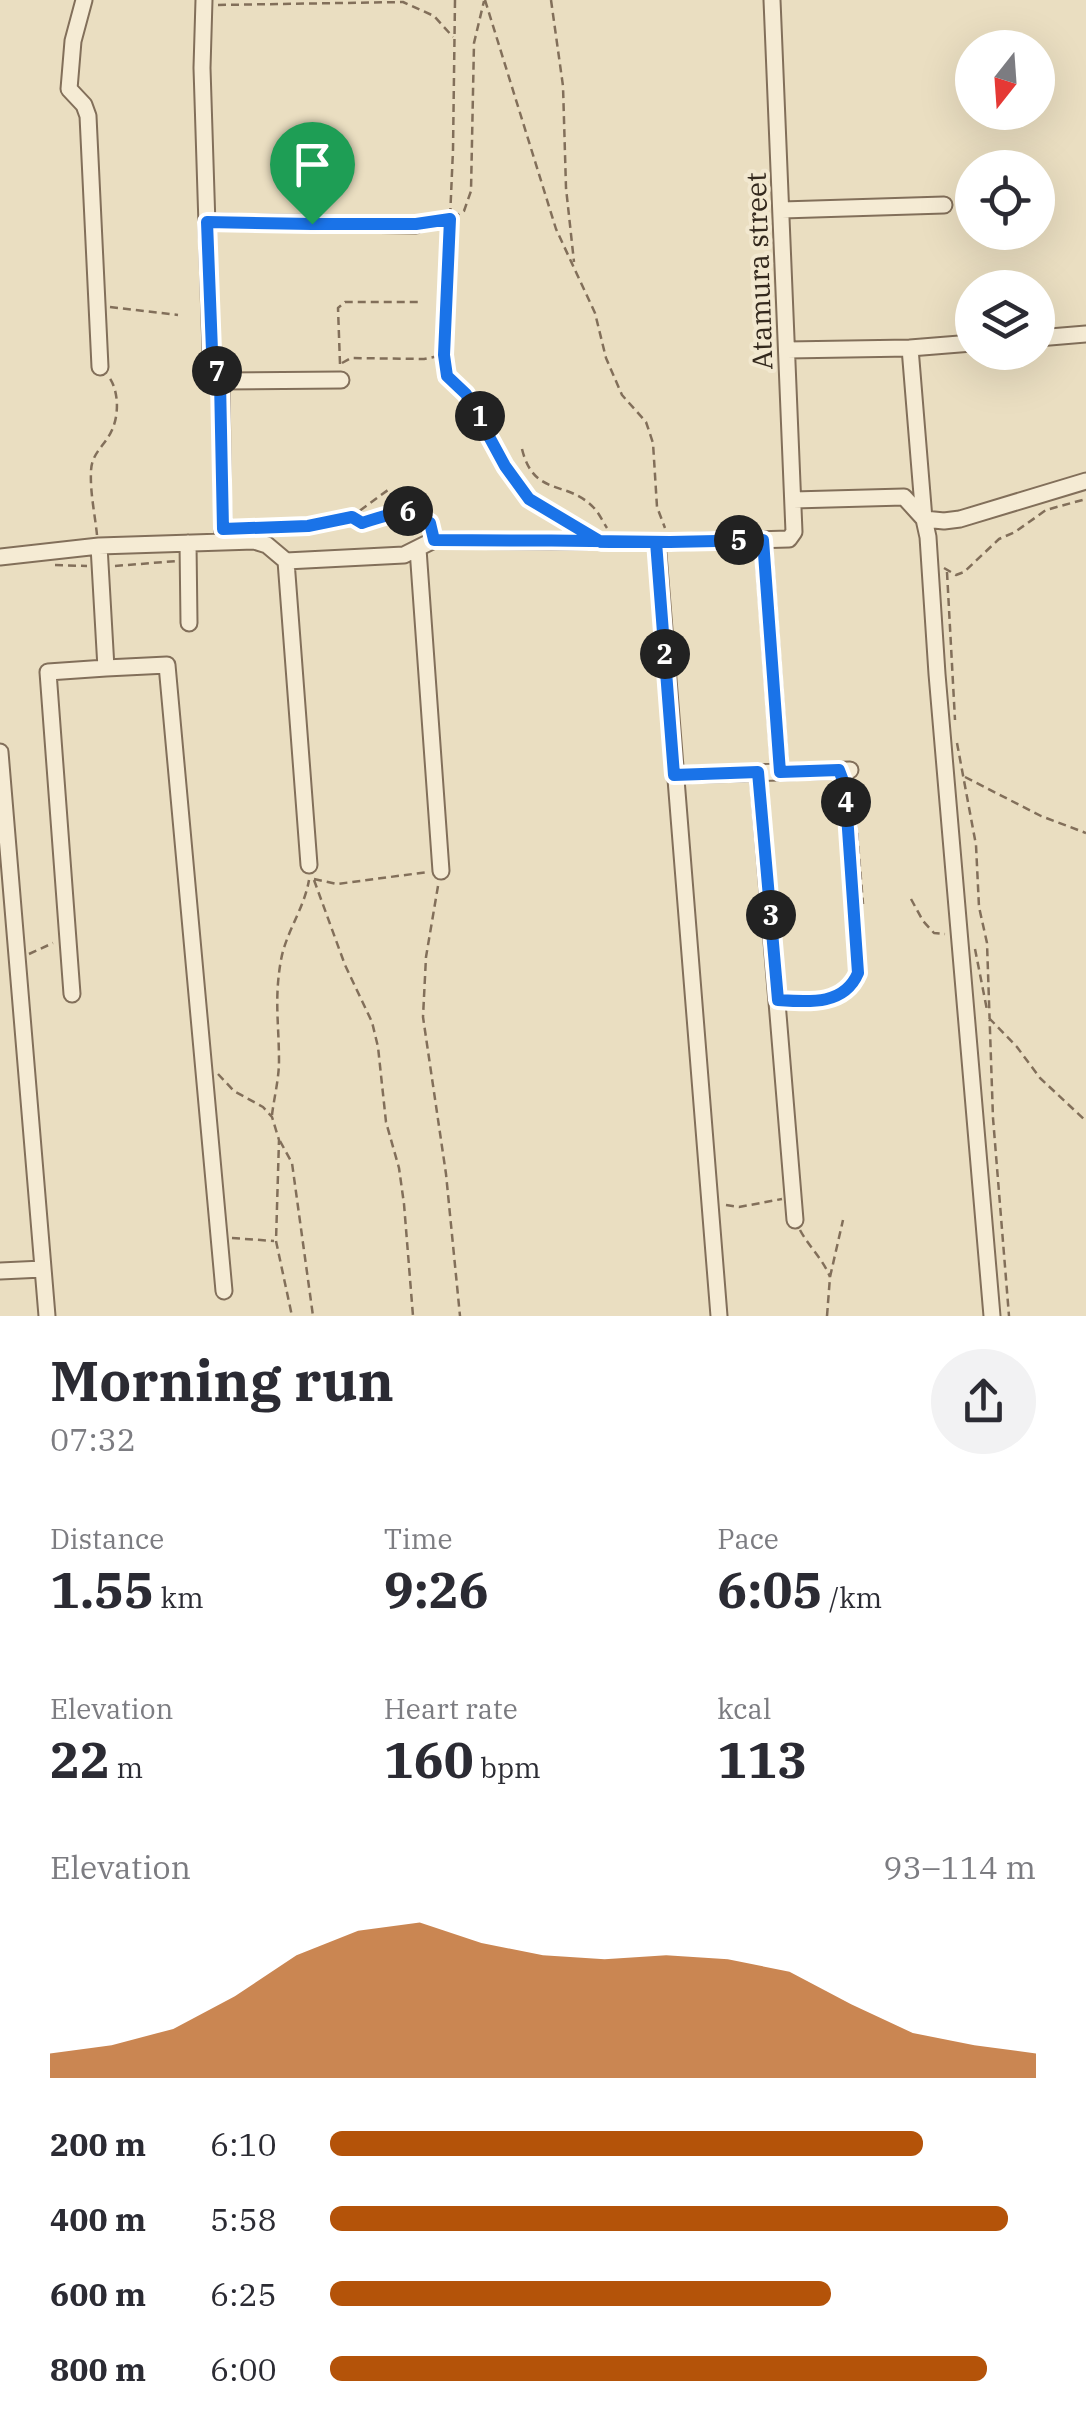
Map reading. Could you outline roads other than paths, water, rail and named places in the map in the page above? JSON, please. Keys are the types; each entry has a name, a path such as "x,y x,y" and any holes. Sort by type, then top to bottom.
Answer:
{"street":[{"path":"84,0 73,42 69,88 88,116 100,367"},
{"name":"Atamura street","path":"763,540 789,539 794,532 772,0"},
{"path":"204,3 207,222 212,351 220,381 223,541"},
{"path":"782,210 944,206"},
{"path":"207,222 416,224"},
{"path":"1055,337 1086,334"},
{"path":"787,350 955,344"},
{"path":"910,348 992,1316"},
{"path":"220,381 340,380"},
{"path":"792,500 904,498 924,519 944,522 1086,481"},
{"path":"0,557 98,546 223,541 267,545 286,561 404,555 434,540 763,540 780,772"},
{"path":"188,542 190,623"},
{"path":"663,542 674,775 718,1316"},
{"path":"98,546 106,668"},
{"path":"418,549 441,871"},
{"path":"286,561 309,865"},
{"path":"72,994 48,672 166,665 224,1291"},
{"path":"0,752 48,1316"},
{"path":"674,775 844,770"},
{"path":"758,772 795,1220"},
{"path":"0,1271 43,1269"}]}
